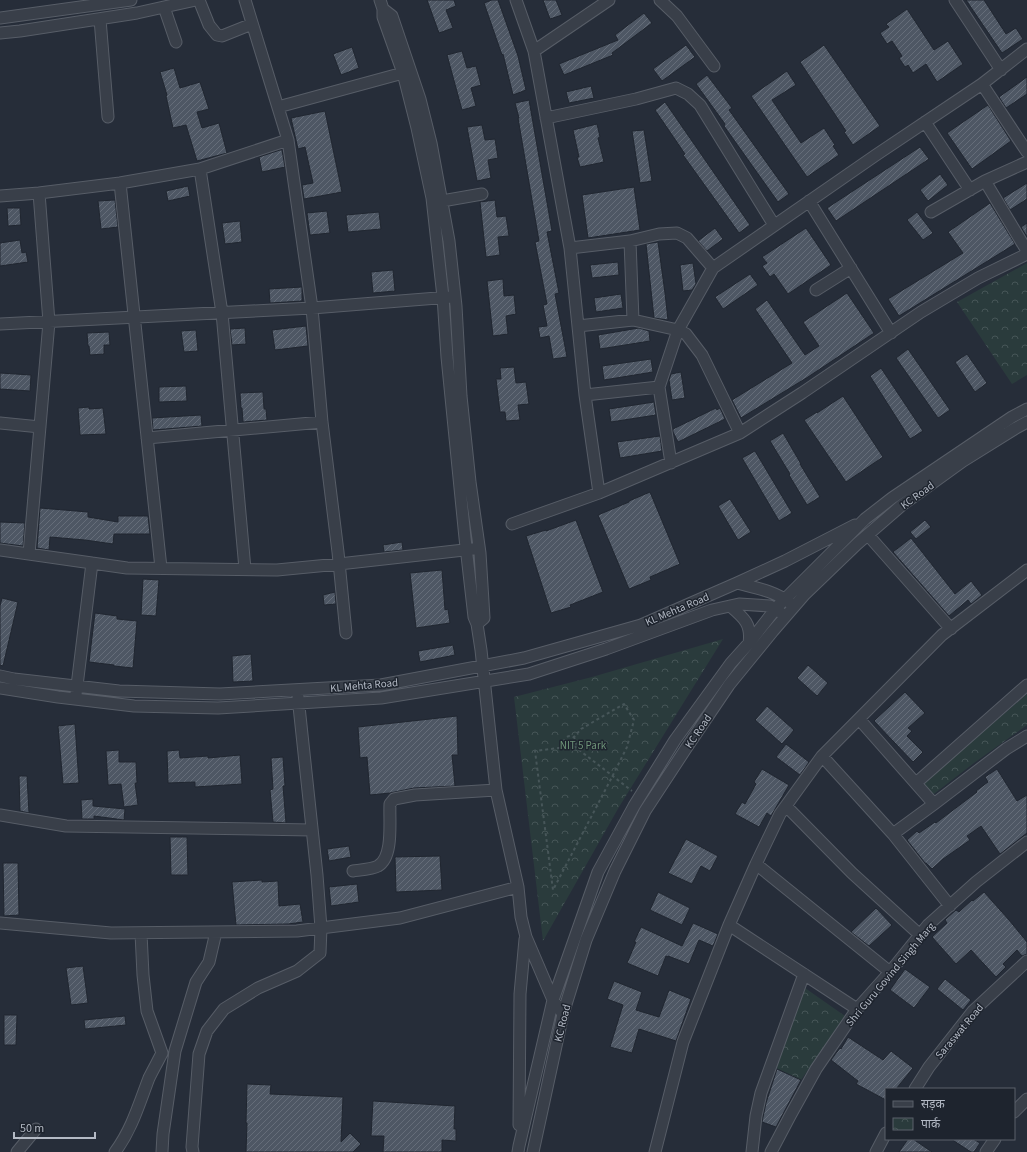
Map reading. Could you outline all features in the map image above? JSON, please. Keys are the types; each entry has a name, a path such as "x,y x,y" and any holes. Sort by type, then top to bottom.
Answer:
{"street":[{"path":"0,18 98,2 131,0"},
{"path":"0,33 137,13 196,0"},
{"path":"199,0 209,25 217,35 222,36 252,24"},
{"path":"245,0 288,140 312,308 322,422 346,633"},
{"path":"516,0 534,51 570,248 585,395 599,493"},
{"path":"534,51 609,0"},
{"path":"660,0 677,16 714,66"},
{"path":"955,0 1001,70"},
{"path":"382,4 392,16 401,56 403,73 417,128 432,198 443,297 447,357 466,550 474,618 478,624 496,790 518,887 521,917 526,937 553,1000 563,1014"},
{"path":"164,7 176,42"},
{"path":"100,19 108,117"},
{"path":"671,463 660,387 678,330 713,268 982,84 1027,50"},
{"path":"401,56 420,99 431,142 449,241 455,296 463,412 470,482 480,548 484,618 478,624"},
{"path":"278,107 403,73"},
{"path":"982,84 1027,152"},
{"path":"546,118 636,99 676,88 688,94 700,105 774,225"},
{"path":"925,122 970,190"},
{"path":"0,196 39,193 120,183 200,169 288,140"},
{"path":"931,212 985,181 1027,162"},
{"path":"200,169 222,313 245,569"},
{"path":"512,524 599,493 740,433 802,393 921,312 978,278 1027,252 985,181"},
{"path":"120,183 161,568"},
{"path":"30,554 49,322 39,193"},
{"path":"442,201 482,194"},
{"path":"809,201 891,333"},
{"path":"570,248 630,241 659,234 678,233 687,238 713,268"},
{"path":"630,241 633,320"},
{"path":"816,290 851,268"},
{"path":"0,324 312,308 455,296"},
{"path":"578,326 633,320 678,330 686,334 702,354 740,433"},
{"path":"585,395 660,387"},
{"path":"519,1149 553,1000 598,872 639,797 675,740 731,663 776,609 865,519 892,498 1012,417 1027,409"},
{"path":"147,438 322,422"},
{"name":"KC Road","path":"533,1152 563,1014 586,940 615,871 646,811 685,750 729,685 805,594 902,505 957,466 1027,422"},
{"path":"0,424 40,427"},
{"name":"KL Mehta Road","path":"0,676 14,679 119,691 220,694 381,685 524,658 641,625 737,584 786,561 865,519"},
{"path":"868,535 951,629"},
{"path":"0,550 127,568 278,570 480,548"},
{"path":"76,699 92,563"},
{"path":"655,1152 684,1042 729,925 780,814 822,756 942,635 1027,570"},
{"path":"737,584 760,588 785,599 795,606"},
{"name":"KL Mehta Road","path":"0,688 134,706 218,708 381,698 529,674 606,649 712,610 739,604 770,606 786,616"},
{"path":"730,606 748,624 750,636 749,643"},
{"path":"916,783 1027,685"},
{"path":"193,1152 192,1147 199,1054 207,1031 224,1009 258,988 296,971 320,953 321,928 317,875 298,690"},
{"path":"859,718 934,804"},
{"path":"893,834 1006,749 1027,736"},
{"path":"822,756 893,834 950,906"},
{"path":"353,871 378,867 385,858 389,845 390,804 394,799 415,795 496,790"},
{"path":"786,806 852,873 920,935"},
{"path":"0,815 66,826 312,830"},
{"name":"Shri Guru Govind Singh Marg","path":"771,1152 816,1069 857,1009 890,972 928,925 976,882 1027,842"},
{"path":"756,864 890,972"},
{"path":"0,923 110,933 297,931 400,918 518,887"},
{"path":"729,925 857,1009"},
{"path":"162,1152 163,1134 175,1051 196,982 209,962 216,932"},
{"path":"115,1152 133,1121 150,1077 162,1053 147,1011 143,975 141,933"},
{"path":"519,1149 520,994 526,937"},
{"name":"Saraswat Road","path":"916,1088 929,1067 973,1011 1027,961"},
{"path":"752,1152 760,1093 804,974"},
{"path":"1015,1111 1027,1099"},
{"path":"17,1152 36,1129"},
{"path":"876,1152 885,1135"},
{"path":"986,1152 994,1140"}],"path":[{"path":"574,737 582,729 624,704 634,720 627,747 553,890 535,751 566,747 570,748 574,746"},
{"path":"566,747 563,742 565,738 569,736 574,737"},
{"path":"574,737 576,742 574,746"},
{"path":"574,746 639,797"}],"green space":[{"path":"1027,263 1027,375 1012,384 957,302"},
{"name":"NIT 5 Park","path":"723,639 619,807 543,941 514,697 592,677"},
{"path":"1027,694 1027,725 930,797 920,786"},
{"path":"805,988 845,1016 801,1080 776,1068"}],"building":[{"path":"427,0 454,0 456,6 446,10 453,28 439,33"},
{"path":"492,0 498,0 518,56 526,90 513,95 503,54 502,55 484,3"},
{"path":"543,0 556,0 562,15 550,19"},
{"path":"966,0 984,0 1006,34 1016,28 1023,39 1002,53"},
{"path":"907,9 934,50 948,41 963,64 937,82 926,64 913,73 908,65 905,67 899,58 902,56 892,41 887,44 880,33 889,27 886,24"},
{"path":"644,13 652,23 612,53 613,55 564,75 559,64 618,40 615,35"},
{"path":"686,45 695,57 662,81 653,69"},
{"path":"824,45 880,126 853,145 844,132 846,131 800,62"},
{"path":"352,47 359,68 341,75 333,54"},
{"path":"462,51 467,68 476,66 481,85 471,88 476,106 462,110 447,55"},
{"path":"174,68 180,88 200,82 209,109 197,112 202,128 219,123 227,153 197,161 186,125 173,128 167,95 160,72"},
{"path":"787,71 796,85 772,100 801,143 824,128 835,145 833,146 839,155 807,177 751,96"},
{"path":"707,75 732,108 729,110 789,194 778,202 696,84"},
{"path":"1027,77 1027,94 1006,108 999,97"},
{"path":"591,86 594,98 569,103 566,92"},
{"path":"529,100 552,231 547,232 559,293 555,294 567,357 553,359 549,336 540,338 538,327 547,326 543,305 547,304 535,242 539,241 519,118 515,103"},
{"path":"665,102 750,225 739,233 683,155 685,154 655,110"},
{"path":"988,105 1011,141 972,169 947,133"},
{"path":"325,111 342,192 304,199 302,185 313,183 305,147 298,149 291,118"},
{"path":"597,124 600,137 598,138 604,162 580,167 573,130"},
{"path":"482,125 485,140 495,139 498,158 488,160 491,178 477,181 467,127"},
{"path":"644,130 652,181 640,183 632,131"},
{"path":"920,147 929,159 836,221 827,208"},
{"path":"282,150 285,167 262,172 259,157"},
{"path":"940,174 948,185 928,201 920,190"},
{"path":"1027,183 1027,199 1010,210 1003,198"},
{"path":"188,186 190,196 168,201 166,191"},
{"path":"634,187 640,230 588,238 582,195"},
{"path":"115,200 118,227 101,229 98,201"},
{"path":"495,200 497,217 506,216 509,236 498,237 500,255 486,257 480,202"},
{"path":"990,203 1015,244 899,316 888,299 963,253 948,232"},
{"path":"7,208 20,208 21,225 8,226"},
{"path":"327,211 330,233 310,235 307,213"},
{"path":"379,212 381,229 348,232 346,215"},
{"path":"917,212 933,233 923,240 907,220"},
{"path":"240,221 242,242 225,244 222,223"},
{"path":"1027,223 1027,237 1021,227"},
{"path":"715,228 723,239 707,251 698,241"},
{"path":"806,228 831,265 788,294 774,274 770,277 762,266 767,263 762,257"},
{"path":"20,240 22,253 26,252 28,262 0,266 0,243"},
{"path":"658,242 668,320 654,318 646,244"},
{"path":"618,262 619,275 592,278 590,265"},
{"path":"693,263 696,284 692,290 683,291 680,265"},
{"path":"393,270 395,291 373,293 371,272"},
{"path":"750,274 758,285 723,309 715,297"},
{"path":"503,279 504,296 514,295 516,314 506,316 508,334 493,336 487,281"},
{"path":"302,287 302,301 270,303 269,289"},
{"path":"847,293 874,333 808,377 741,418 732,400 792,363 755,309 767,300 805,355 819,346 803,322"},
{"path":"621,294 623,308 596,312 594,298"},
{"path":"306,326 308,346 275,350 272,330"},
{"path":"245,328 246,344 232,345 230,329"},
{"path":"639,328 649,331 650,341 600,349 598,335"},
{"path":"196,330 198,351 184,352 181,331"},
{"path":"109,332 110,345 104,345 104,354 90,355 87,333"},
{"path":"908,349 950,410 938,418 896,358"},
{"path":"967,354 987,383 975,392 955,362"},
{"path":"651,359 653,372 604,380 602,366"},
{"path":"514,367 516,383 526,382 529,404 518,405 520,420 506,421 505,412 500,412 496,379 501,379 500,368"},
{"path":"881,368 923,431 910,439 870,376"},
{"path":"681,372 685,398 672,400 669,380 671,374"},
{"path":"0,373 31,375 30,391 0,389"},
{"path":"186,386 187,401 159,402 159,387"},
{"path":"263,392 264,409 266,409 267,420 243,422 240,393"},
{"path":"843,396 883,457 846,482 804,420"},
{"path":"654,402 656,415 611,422 609,409"},
{"path":"89,407 89,409 103,408 106,434 80,435 78,408"},
{"path":"716,408 717,410 720,408 725,419 678,442 673,429"},
{"path":"201,415 202,426 153,430 152,418"},
{"path":"783,433 820,497 807,505 770,441"},
{"path":"660,436 662,451 620,458 617,442"},
{"path":"755,451 792,513 779,521 742,458"},
{"path":"650,492 680,564 650,577 651,580 629,589 598,515"},
{"path":"730,499 751,532 738,540 718,506"},
{"path":"40,508 88,512 88,517 118,522 118,516 148,516 150,534 114,534 113,544 50,537 49,550 37,548"},
{"path":"576,520 603,592 570,605 571,607 551,613 526,536 546,531"},
{"path":"925,520 931,527 916,539 910,532"},
{"path":"0,522 25,523 23,546 0,543"},
{"path":"911,538 955,594 971,581 982,595 971,604 968,600 949,616 893,552"},
{"path":"402,542 403,550 384,552 383,545"},
{"path":"442,570 445,610 448,609 450,623 416,628 410,573"},
{"path":"143,579 159,580 156,616 141,615"},
{"path":"335,592 336,604 324,605 323,595"},
{"path":"2,598 18,602 3,666 0,665 0,606"},
{"path":"95,613 117,616 117,619 137,621 133,668 89,662"},
{"path":"453,645 455,655 420,662 418,651"},
{"path":"251,654 253,681 233,682 232,656"},
{"path":"808,665 828,683 817,696 797,678"},
{"path":"905,692 925,713 908,728 912,731 907,736 923,752 913,762 874,721"},
{"path":"767,706 794,730 782,744 755,720"},
{"path":"457,716 458,755 452,755 455,786 414,788 370,795 367,757 360,758 358,727"},
{"path":"75,724 79,783 63,784 58,726"},
{"path":"786,744 809,762 800,775 776,757"},
{"path":"119,750 119,762 136,762 137,783 135,783 138,805 124,807 121,784 108,785 106,751"},
{"path":"179,750 180,758 208,756 208,758 240,755 242,784 195,787 195,782 168,783 167,751"},
{"path":"283,757 285,786 283,786 286,823 273,822 270,790 273,789 271,758"},
{"path":"762,769 789,785 771,816 767,813 759,827 735,814 742,802 745,804 756,784 754,782"},
{"path":"997,769 1017,801 1027,795 1027,833 1000,854 981,826 967,836 970,840 943,859 932,869 925,863 907,840 917,831 919,833 935,822 936,823 977,792 976,791 988,782 985,777"},
{"path":"19,776 27,776 29,813 20,811"},
{"path":"93,799 93,806 125,809 124,820 94,816 94,819 82,819 81,800"},
{"path":"170,837 187,837 188,875 171,875"},
{"path":"686,839 718,856 710,871 701,866 692,884 668,873"},
{"path":"349,846 351,857 329,861 327,849"},
{"path":"440,856 442,890 396,892 395,857"},
{"path":"3,863 18,863 19,915 4,916"},
{"path":"262,880 262,882 278,881 279,906 300,904 303,922 288,924 236,925 232,882"},
{"path":"357,884 359,902 331,906 329,887"},
{"path":"658,892 690,908 682,925 650,910"},
{"path":"984,892 1027,942 1027,954 1022,956 1017,950 1003,964 1006,967 996,977 971,950 956,964 932,937 947,923 945,920 956,910 959,912 972,900 973,901"},
{"path":"876,908 892,925 869,946 851,932"},
{"path":"693,923 718,934 713,946 699,940 689,964 666,956 658,976 627,963 641,927 682,946"},
{"path":"83,966 88,1003 71,1005 66,968"},
{"path":"905,969 930,987 914,1008 890,990"},
{"path":"945,979 971,1000 963,1010 937,989"},
{"path":"614,981 642,992 636,1010 659,1017 669,990 691,999 676,1041 639,1029 632,1053 610,1047 623,1005 607,999"},
{"path":"4,1015 17,1015 16,1045 4,1045"},
{"path":"125,1016 126,1025 85,1029 84,1020"},
{"path":"848,1037 883,1060 891,1051 913,1068 897,1088 885,1088 885,1099 856,1084 858,1081 831,1060 840,1048 841,1049"},
{"path":"777,1069 801,1080 776,1127 762,1122 766,1103"},
{"path":"247,1084 271,1085 270,1094 343,1097 341,1142 350,1133 361,1144 353,1152 246,1152"},
{"path":"373,1101 455,1106 454,1129 456,1129 456,1141 442,1140 442,1152 383,1152 384,1136 371,1136"},
{"path":"907,1140 914,1140 932,1152 899,1152"},
{"path":"953,1140 975,1140 980,1143 974,1152 971,1152"}]}
